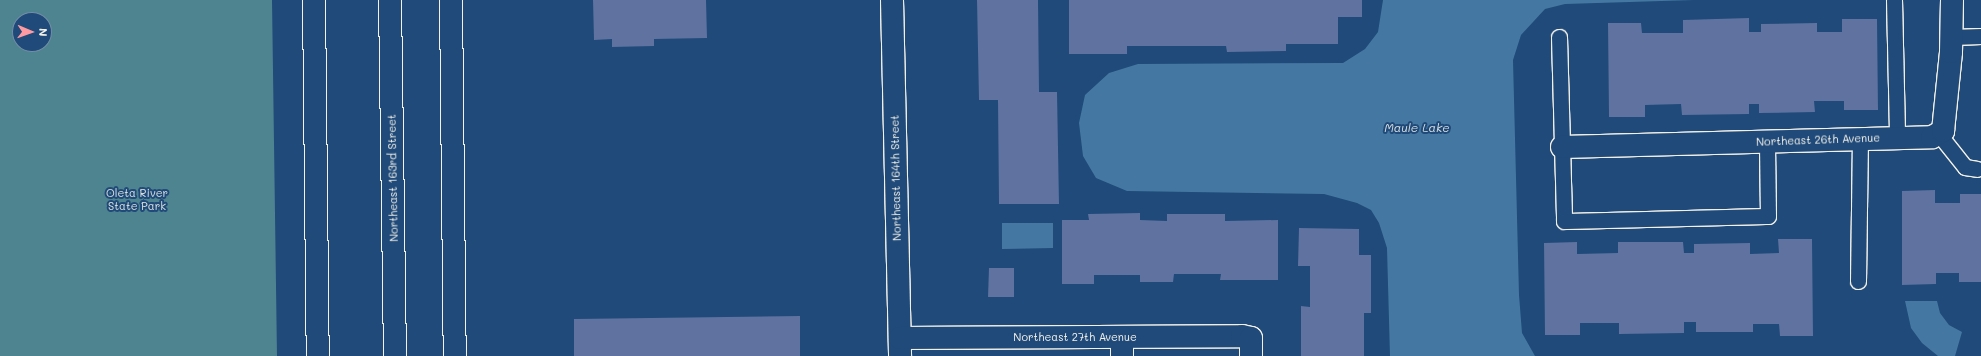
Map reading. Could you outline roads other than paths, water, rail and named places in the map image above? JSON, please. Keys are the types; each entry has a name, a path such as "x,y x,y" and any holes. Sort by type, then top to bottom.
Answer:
{"street":[{"path":"314,0 318,356"},
{"name":"Northeast 163rd Street","path":"390,0 395,356"},
{"path":"451,0 455,356"},
{"name":"Northeast 164th Street","path":"892,0 900,347"},
{"path":"1938,134 1943,131 1952,37 1952,0"},
{"name":"Northeast 26th Avenue","path":"1562,147 1860,139 1932,136 1938,134"},
{"name":"Northeast 27th Avenue","path":"900,347 1122,346 1242,336 1251,347"}],"lane":[{"path":"1894,0 1897,137"},
{"path":"1952,37 1981,36"},
{"path":"1560,37 1564,221 1768,216 1767,141"},
{"path":"1938,134 1965,167 1977,169"},
{"path":"1858,281 1860,139"}],"water":[{"name":"Maule Lake","path":"1383,0 1694,0 1565,4 1545,9 1521,35 1513,60 1519,295 1522,333 1535,356 1390,356 1387,248 1379,223 1371,210 1357,203 1324,194 1127,191 1096,178 1083,156 1079,123 1085,95 1109,73 1138,64 1343,63 1365,49 1378,32"},
{"path":"1002,223 1053,223 1053,248 1002,249"},
{"path":"1905,301 1937,301 1940,313 1949,325 1962,332 1955,356 1938,356 1922,343 1911,328"}],"park label":[{"name":"Oleta River State Park","path":"137,200"}]}
